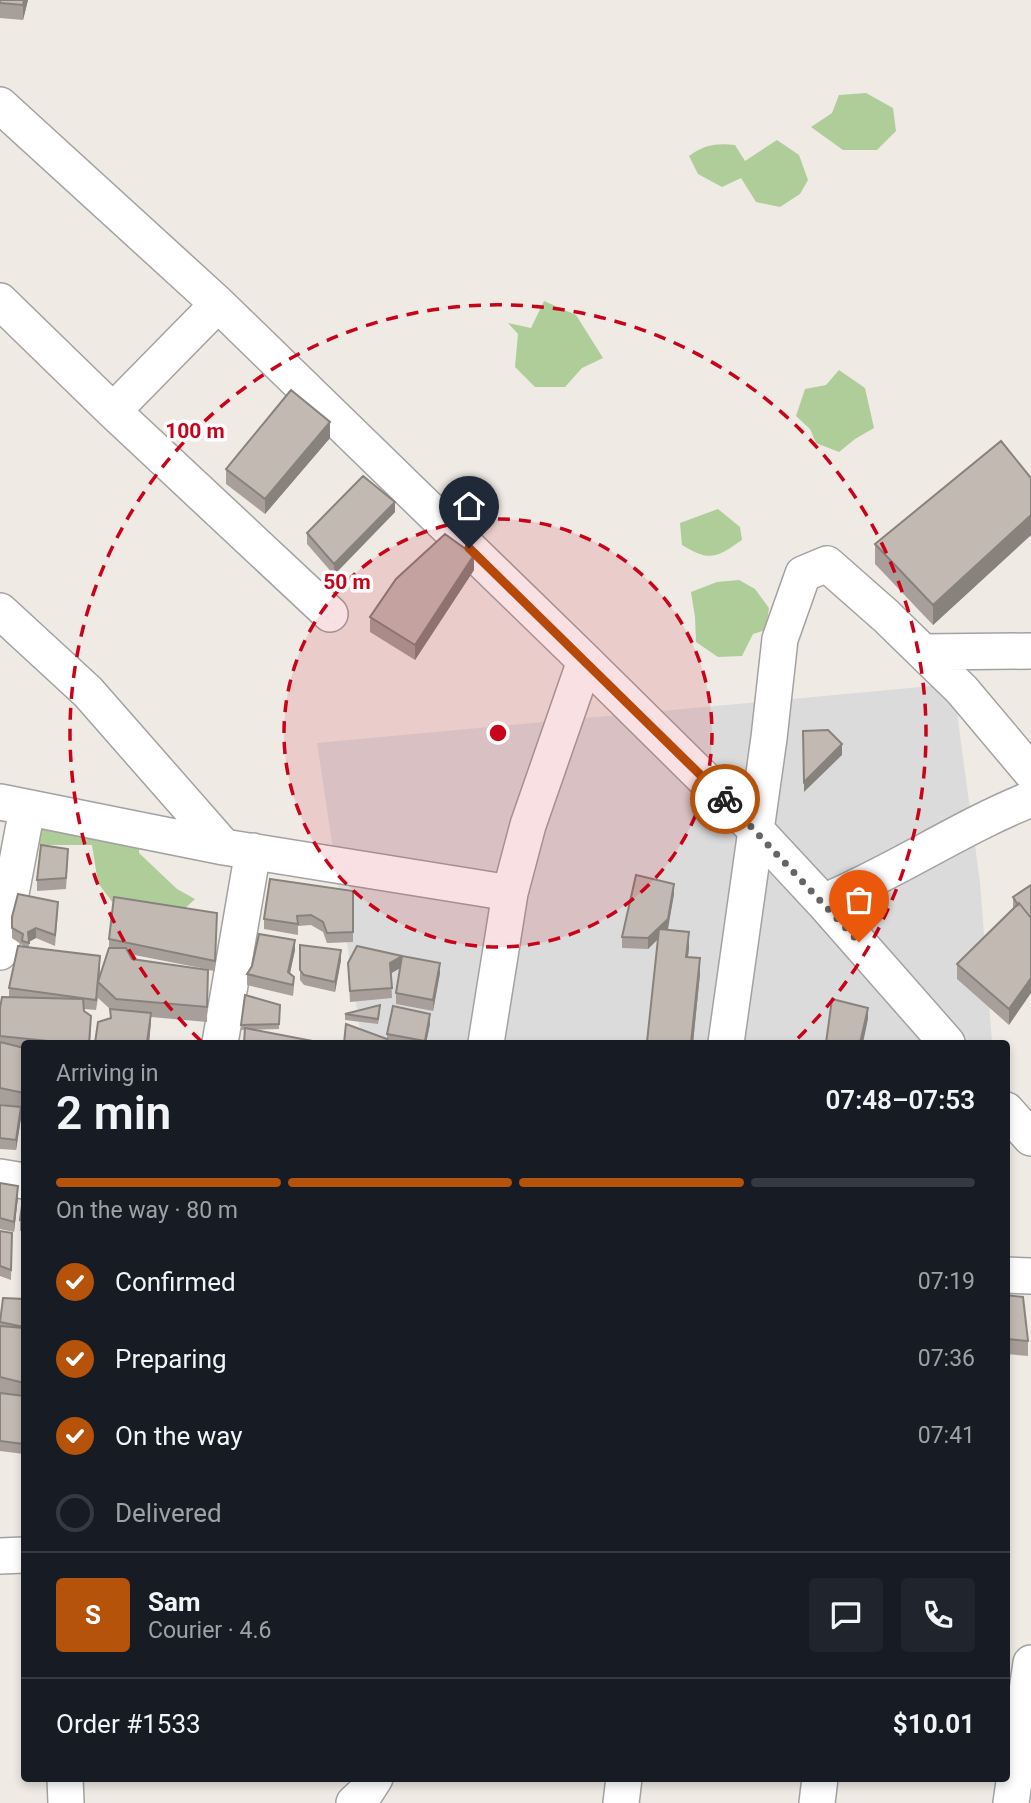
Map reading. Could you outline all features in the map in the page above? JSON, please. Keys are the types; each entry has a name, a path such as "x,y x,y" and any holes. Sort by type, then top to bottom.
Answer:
{"street":[{"path":"0,105 218,304 756,830 944,1040"},
{"path":"0,301 330,614"},
{"path":"113,411 218,304"},
{"path":"726,1040 769,738 780,639 803,573 827,564 962,690 1031,772"},
{"path":"0,611 88,692 239,849 220,1040"},
{"path":"923,652 1031,651"},
{"path":"486,1040 510,893 528,825 585,661"},
{"path":"823,902 870,883 959,832 1031,799"},
{"path":"0,952 14,806 239,849 510,893"},
{"path":"1010,1114 1031,1138"},
{"path":"0,1177 21,1180"},
{"path":"1010,1275 1031,1276"},
{"path":"0,1556 21,1555"},
{"path":"1011,1803 1031,1662"},
{"path":"65,1782 66,1803"},
{"path":"354,1803 372,1782"},
{"path":"621,1803 624,1782"},
{"path":"817,1803 820,1782"}],"shaded area":[{"path":"953,684 980,882 992,1040 362,1040 317,743"}],"green space":[{"path":"866,93 893,108 896,131 877,150 843,150 811,127 832,113 839,95"},
{"path":"777,140 799,155 808,180 800,194 780,207 756,202 741,178 722,187 698,174 689,156 710,146 735,145 745,161"},
{"path":"544,301 576,315 603,358 582,368 565,387 535,387 515,367 518,334 508,323 531,328"},
{"path":"839,370 865,388 874,428 839,452 816,443 810,429 796,416 805,389 826,385"},
{"path":"718,509 740,527 742,540 713,556 700,554 682,545 680,523"},
{"path":"739,580 755,589 769,608 766,630 753,634 742,656 718,657 696,642 691,592 717,582"},
{"path":"80,826 139,837 139,853 177,889 195,899 181,912 113,903 98,883 92,845 39,845 37,830"}],"building":[{"path":"0,0 24,0 23,5 0,3"},
{"path":"291,390 330,422 265,499 226,469"},
{"path":"1001,441 1031,478 1031,515 933,605 875,544"},
{"path":"363,476 395,502 334,564 307,533"},
{"path":"445,534 474,555 415,645 370,617 396,579"},
{"path":"828,730 842,744 804,782 803,731"},
{"path":"41,845 68,849 66,878 37,880"},
{"path":"636,875 674,884 668,919 648,938 622,937"},
{"path":"270,879 353,891 353,932 327,933 323,922 311,915 297,916 298,924 264,919"},
{"path":"1031,885 1031,918 1013,897"},
{"path":"18,894 58,902 55,935 36,928 28,932 29,943 22,941 23,934 12,928"},
{"path":"114,897 217,913 215,961 109,939"},
{"path":"1019,903 1031,918 1031,978 1009,1009 957,964"},
{"path":"659,929 689,932 686,957 700,958 691,1040 647,1040"},
{"path":"259,934 295,940 288,972 294,977 293,985 247,974 252,966"},
{"path":"300,945 341,950 335,982 304,975 300,970"},
{"path":"18,946 100,956 96,1000 9,988"},
{"path":"357,946 402,956 390,963 392,988 350,991 348,963"},
{"path":"109,948 126,948 132,959 208,970 207,1007 116,999 98,982"},
{"path":"402,956 440,963 433,1000 396,993"},
{"path":"245,995 280,1005 279,1024 241,1025"},
{"path":"2,997 83,999 84,1011 91,1016 89,1040 38,1040 0,1036"},
{"path":"832,999 868,1008 861,1040 826,1040"},
{"path":"380,1005 378,1019 345,1014"},
{"path":"393,1006 430,1014 425,1040 387,1034"},
{"path":"110,1009 151,1013 147,1040 95,1040 98,1022 111,1018"},
{"path":"346,1024 387,1039 386,1040 344,1040"},
{"path":"245,1028 307,1040 244,1040"},
{"path":"0,1042 21,1047 21,1092 0,1088"},
{"path":"0,1105 21,1107 16,1140 0,1138"},
{"path":"0,1183 18,1186 14,1222 0,1218"},
{"path":"0,1231 12,1233 11,1270 0,1266"},
{"path":"1010,1295 1023,1297 1028,1341 1010,1339"},
{"path":"3,1298 21,1299 21,1326 0,1322"},
{"path":"0,1326 21,1328 21,1382 0,1377"},
{"path":"0,1393 21,1396 21,1444 0,1441"}],"way so far":[{"path":"725,799 859,942"}],"route":[{"path":"469,548 725,799"}]}
